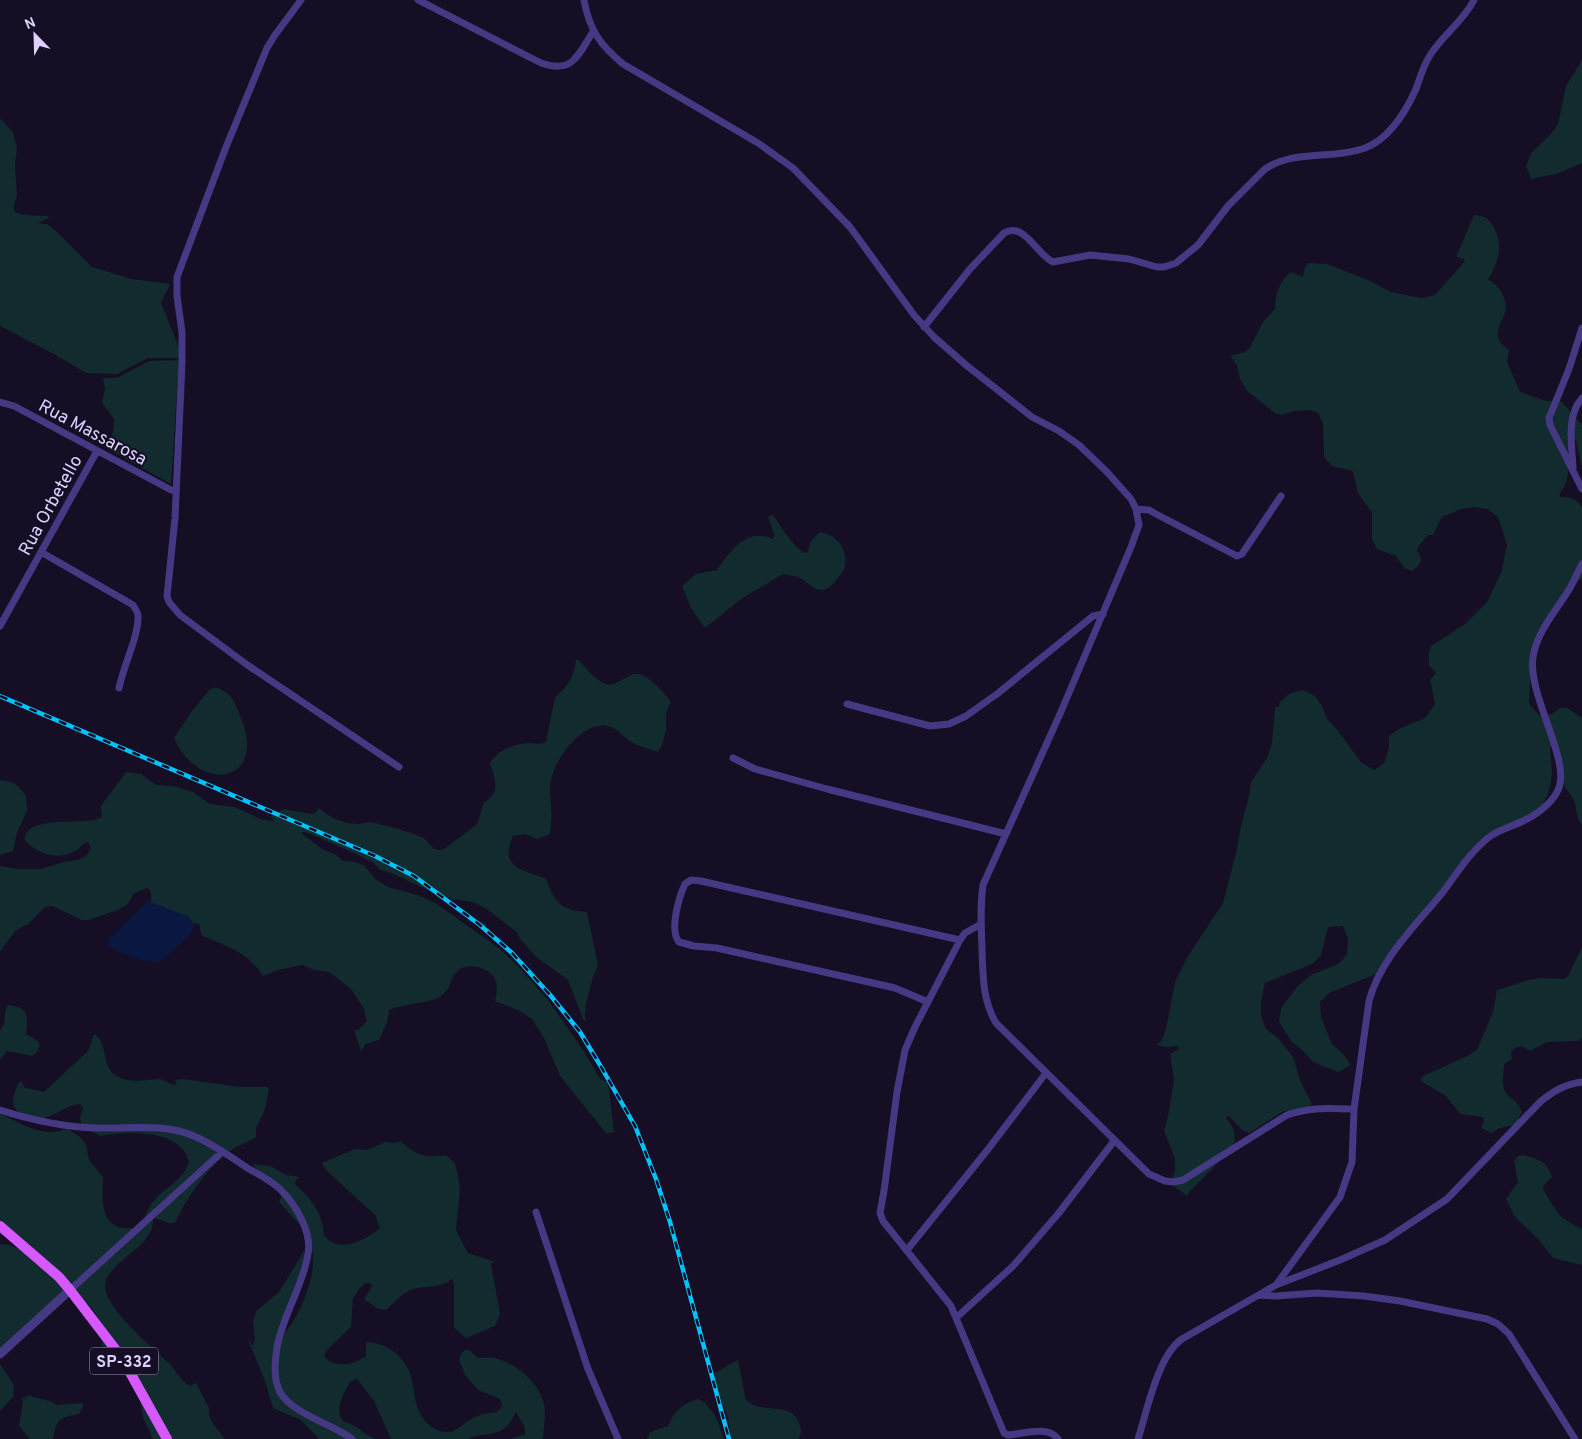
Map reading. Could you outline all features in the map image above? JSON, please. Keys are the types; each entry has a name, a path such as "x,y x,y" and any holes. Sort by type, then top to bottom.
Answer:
{"main road":[{"name":"SP-332","path":"0,1226 53,1272 70,1290 122,1358 167,1439"}],"street":[{"path":"300,0 267,48 230,138 177,277 182,332 182,363 174,518 167,596 169,602 180,615 246,664 399,767"},
{"path":"418,0 551,67 562,67 573,62 594,32"},
{"path":"584,0 594,32 606,49 623,64 758,143 793,168 850,227 924,327 966,365 1013,402 1079,445 1113,478 1131,499 1136,509 1139,517 1136,532 1103,614 983,885 981,924 983,986 991,1014 1006,1034 1114,1141 1149,1174 1164,1181 1180,1182 1286,1115 1319,1107 1354,1109"},
{"path":"924,327 970,269 1004,233 1010,230 1023,234 1043,255 1053,262 1090,254 1129,259 1157,267 1170,266 1176,263 1198,245 1228,206 1271,165 1290,157 1338,153 1364,148 1380,140 1393,127 1408,105 1429,57 1462,19 1474,0"},
{"path":"1582,328 1569,369 1549,418 1550,425 1582,488"},
{"path":"1573,471 1572,429 1574,412 1582,398"},
{"name":"Rua Massarosa","path":"0,402 14,406 171,490"},
{"name":"Rua Orbetello","path":"0,626 97,451"},
{"path":"1136,509 1149,510 1237,556 1242,554 1281,496"},
{"path":"41,552 134,605 138,615 137,627 119,688"},
{"path":"1276,1285 1340,1197 1352,1162 1354,1109 1369,1001 1383,968 1469,857 1492,836 1536,814 1557,793 1560,786 1561,771 1558,756 1537,694 1533,677 1533,659 1539,638 1571,587 1582,564"},
{"path":"847,704 930,726 943,726 958,721 1004,689 1093,616 1103,614"},
{"path":"733,758 755,769 1006,834"},
{"path":"928,1002 910,994 873,983 717,948 694,946 679,942 675,935 675,922 685,884 691,880 701,881 960,940"},
{"path":"981,924 965,933 960,940 905,1050 897,1092 880,1213 883,1221 951,1306 1004,1433 1008,1435 1045,1432 1052,1433 1058,1439"},
{"path":"907,1250 1046,1073"},
{"path":"1138,1439 1158,1376 1172,1347 1182,1339 1276,1285 1385,1240 1426,1214 1448,1199 1541,1101 1558,1089 1572,1083 1582,1082"},
{"path":"0,1110 60,1126 97,1128 152,1127 180,1132 194,1136 222,1152 280,1190 293,1204 300,1217 309,1243 309,1253 304,1273 279,1341 276,1358 276,1380 279,1391 285,1399 297,1408 352,1439"},
{"path":"957,1317 1013,1266 1058,1214 1114,1141"},
{"path":"0,1354 222,1152"},
{"path":"536,1212 588,1369 618,1439"},
{"path":"1258,1295 1276,1296 1317,1293 1364,1296 1400,1301 1487,1319 1498,1324 1510,1334 1575,1439"}],"green space":[{"path":"1582,60 1582,163 1556,174 1531,179 1526,166 1532,152 1551,134 1558,124 1566,86"},
{"path":"0,118 13,132 17,149 15,165 17,196 14,211 26,215 50,216 37,223 47,224 55,230 92,267 132,279 170,284 161,303 178,345 180,358 148,358 117,374 86,373 0,326"},
{"path":"1474,215 1487,219 1494,227 1498,237 1498,256 1488,280 1496,285 1506,303 1504,316 1498,329 1498,337 1509,350 1507,362 1520,392 1546,401 1561,401 1582,425 1582,468 1576,440 1570,442 1567,480 1559,495 1573,499 1582,507 1582,579 1557,605 1531,661 1529,704 1540,716 1552,714 1560,708 1566,707 1582,718 1582,825 1578,819 1574,800 1564,785 1560,761 1554,746 1551,746 1551,781 1548,795 1542,805 1530,815 1493,831 1470,850 1381,972 1329,993 1320,1002 1321,1017 1332,1044 1344,1055 1351,1065 1338,1072 1313,1062 1292,1042 1279,1022 1281,1008 1298,986 1311,975 1338,964 1347,955 1348,939 1343,926 1328,927 1321,955 1312,964 1265,983 1261,1003 1261,1016 1266,1029 1278,1038 1293,1057 1301,1083 1312,1104 1294,1116 1290,1111 1284,1111 1249,1133 1242,1130 1229,1116 1226,1117 1234,1130 1235,1142 1187,1196 1170,1183 1175,1171 1175,1158 1164,1131 1174,1080 1170,1054 1179,1049 1177,1046 1156,1045 1161,1042 1166,1029 1175,982 1188,956 1223,903 1251,782 1267,758 1272,743 1275,707 1279,707 1279,703 1289,694 1303,690 1315,696 1322,706 1327,719 1361,762 1374,770 1384,763 1389,748 1389,736 1399,729 1425,718 1435,704 1430,680 1436,673 1429,666 1431,646 1465,624 1487,602 1501,573 1507,545 1498,517 1487,509 1474,507 1461,509 1442,517 1433,535 1428,535 1418,547 1417,551 1421,559 1418,566 1412,571 1404,568 1396,556 1377,549 1372,539 1372,513 1358,493 1353,471 1332,466 1324,457 1323,423 1318,413 1310,410 1294,411 1282,415 1275,413 1247,391 1240,379 1237,365 1230,356 1249,349 1263,322 1275,309 1277,294 1283,280 1291,272 1303,277 1305,267 1309,263 1327,264 1368,280 1391,292 1421,298 1435,295 1465,261 1457,257 1457,255"},
{"path":"179,360 171,484 106,448 113,432 114,419 102,403 105,389 103,378 117,378 149,361"},
{"path":"773,515 791,540 804,553 808,552 810,542 820,532 826,533 837,540 844,550 845,562 843,571 832,585 822,590 816,589 801,578 783,574 741,599 705,628 691,608 682,586 696,574 717,570 740,542 756,536 773,539 774,534 768,517"},
{"path":"576,660 601,682 609,685 630,675 639,674 644,676 655,684 671,702 666,713 666,730 662,746 658,752 633,743 611,727 591,728 573,742 558,761 551,780 550,834 537,839 525,834 513,836 509,847 509,855 515,866 546,879 560,904 571,909 587,912 598,965 586,1004 585,1016 587,1022 583,1019 568,980 536,957 520,939 517,932 485,908 472,902 439,895 381,870 372,862 354,853 313,835 301,833 322,849 336,855 343,861 356,862 365,866 375,879 388,887 418,895 437,904 500,949 519,967 548,1000 583,1050 601,1080 608,1082 614,1132 606,1133 560,1076 545,1040 532,1019 520,1011 495,1001 497,990 495,979 490,973 477,967 472,966 459,970 446,991 435,999 389,1010 387,1023 379,1040 366,1044 361,1051 354,1030 358,1030 367,1021 364,1009 351,989 329,972 315,970 302,965 278,970 263,976 250,961 237,951 203,936 199,924 176,921 151,903 151,892 148,888 134,893 128,904 118,910 88,920 82,920 52,906 45,907 28,924 15,931 0,952 0,866 17,869 40,869 78,860 86,856 91,848 88,842 69,854 55,856 41,852 30,845 25,840 27,832 35,826 45,823 95,820 102,817 101,806 126,772 141,774 156,785 173,786 193,792 210,804 235,807 260,819 274,821 271,816 283,809 312,814 319,808 332,818 348,823 371,822 399,829 424,838 434,849 444,849 477,824 484,802 495,790 495,780 490,763 493,758 513,746 525,743 540,744 546,742 555,697 570,681"},
{"path":"215,687 232,698 241,718 247,740 245,757 238,768 227,774 213,774 198,768 185,756 174,738 192,711 209,690"},
{"path":"0,780 11,782 18,786 26,796 27,811 17,833 13,851 0,855"},
{"path":"1582,947 1582,1038 1578,1041 1547,1042 1530,1051 1521,1046 1511,1052 1512,1059 1504,1064 1503,1083 1504,1090 1517,1103 1522,1112 1515,1125 1500,1128 1491,1133 1481,1128 1484,1120 1483,1117 1460,1114 1445,1095 1422,1082 1423,1076 1477,1050 1493,1012 1497,990 1528,980 1542,978 1563,979 1568,976"},
{"path":"8,1005 20,1008 26,1014 26,1034 38,1041 40,1046 32,1056 7,1051 0,1060 0,1031 4,1024"},
{"path":"94,1034 102,1043 110,1070 126,1080 158,1079 173,1085 177,1084 175,1080 182,1079 242,1087 267,1087 269,1089 265,1109 256,1128 256,1137 236,1147 210,1169 185,1204 175,1223 153,1218 152,1228 147,1237 141,1245 117,1265 106,1281 106,1290 110,1301 129,1326 170,1364 184,1382 191,1386 196,1383 209,1408 209,1416 212,1422 225,1439 153,1439 143,1418 140,1398 120,1361 114,1368 105,1360 102,1351 103,1335 100,1322 86,1302 79,1297 65,1294 57,1296 23,1332 0,1350 0,1244 22,1250 0,1228 0,1114 36,1130 56,1132 68,1129 80,1137 86,1144 89,1160 103,1177 105,1213 113,1224 121,1228 139,1228 152,1203 181,1176 189,1162 184,1151 175,1143 151,1134 124,1133 100,1136 82,1126 80,1118 83,1107 80,1104 41,1118 24,1115 15,1108 13,1100 19,1082 22,1082 24,1087 44,1092 88,1051"},
{"path":"401,1141 416,1153 427,1156 446,1155 455,1163 460,1189 456,1230 468,1253 495,1262 491,1264 500,1314 495,1326 466,1338 454,1328 454,1284 452,1279 438,1286 411,1290 401,1296 386,1310 378,1309 364,1299 372,1286 370,1283 366,1283 359,1289 353,1299 351,1327 327,1350 324,1356 333,1363 356,1362 366,1356 367,1342 380,1344 392,1350 398,1355 409,1371 419,1411 428,1424 438,1431 445,1432 457,1429 477,1416 497,1412 502,1406 500,1399 478,1390 465,1375 459,1360 461,1354 465,1350 469,1350 478,1358 502,1360 525,1374 537,1388 544,1404 545,1412 543,1439 511,1439 525,1434 525,1428 516,1412 510,1423 503,1429 468,1439 391,1439 374,1401 357,1379 350,1382 342,1397 339,1408 340,1416 343,1421 357,1427 375,1439 319,1439 301,1420 273,1408 265,1381 247,1337 253,1345 255,1339 253,1322 256,1311 279,1292 304,1251 306,1256 282,1336 290,1327 308,1288 312,1273 312,1246 307,1235 279,1202 282,1194 253,1164 270,1166 286,1175 300,1177 296,1180 295,1184 315,1206 321,1219 324,1235 330,1241 337,1244 352,1244 380,1228 375,1215 325,1169 322,1163 355,1149 367,1150 385,1142 394,1143"},
{"path":"1524,1155 1545,1164 1552,1177 1544,1185 1543,1189 1558,1213 1567,1221 1582,1229 1582,1265 1553,1258 1538,1239 1515,1217 1506,1199 1518,1182 1514,1161 1518,1156"},
{"path":"738,1360 746,1400 759,1407 783,1410 795,1416 800,1425 799,1439 731,1439 728,1417 711,1375"},
{"path":"0,1364 14,1385 13,1397 0,1411"},
{"path":"30,1395 57,1405 81,1403 84,1405 79,1414 63,1418 57,1423 53,1439 30,1439 19,1426 23,1402 21,1399"},
{"path":"699,1399 708,1406 715,1416 723,1439 647,1439 650,1432 668,1426 680,1408"}],"water":[{"path":"148,901 189,917 195,926 186,939 159,962 120,953 108,946 109,939"}],"railway":[{"path":"0,696 375,856 414,876 480,925 512,953 551,996 580,1032 635,1126 656,1179 670,1222 729,1439"}]}
